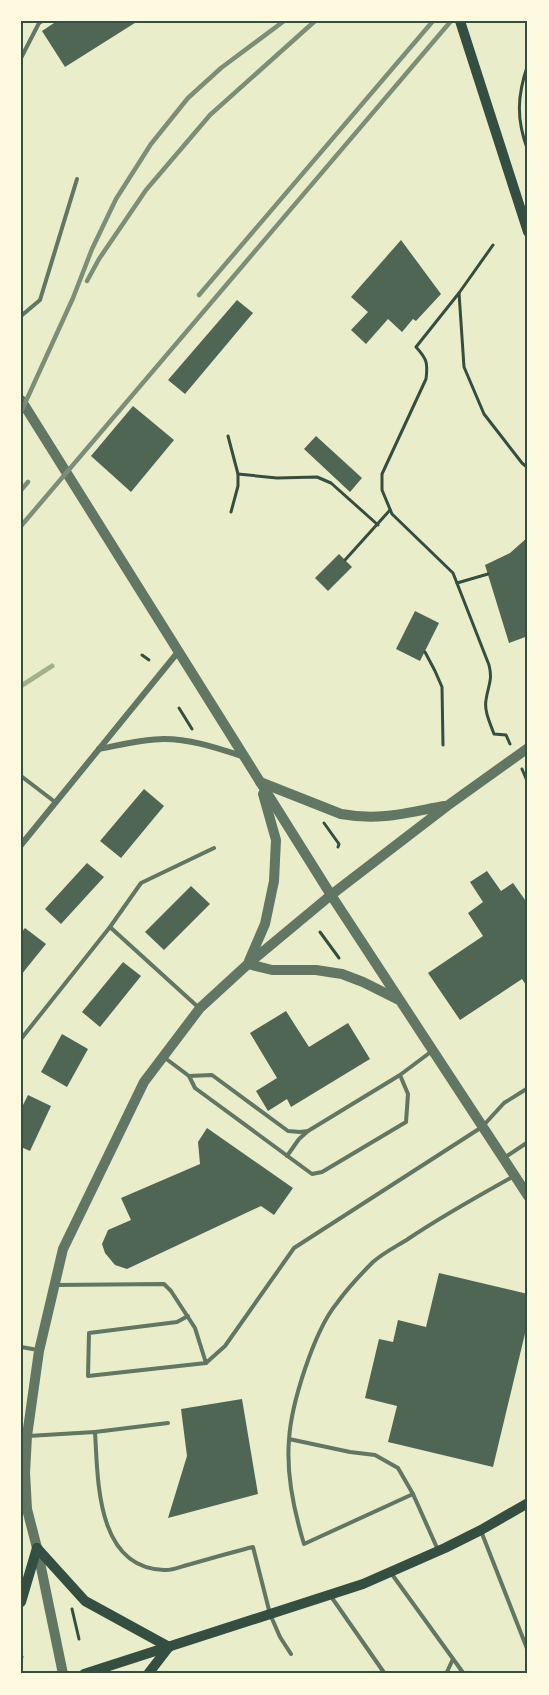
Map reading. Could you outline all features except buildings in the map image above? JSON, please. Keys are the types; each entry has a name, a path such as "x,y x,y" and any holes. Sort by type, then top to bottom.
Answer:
{"main road":[{"path":"460,21 528,231"},
{"path":"84,1674 363,1584 481,1530 528,1503"},
{"path":"37,1548 85,1601 169,1647"},
{"path":"21,1602 37,1548"},
{"path":"148,1674 169,1647"}],"street":[{"path":"21,400 331,895 528,1196"},
{"path":"21,845 178,651"},
{"path":"99,749 164,739 204,744 244,756"},
{"path":"63,1674 27,1509 25,1473 27,1436 39,1350 63,1250 144,1082 200,1008 248,964 331,895 447,806 528,748"},
{"path":"260,782 341,814 355,816 384,818 447,806"},
{"path":"248,964 265,924 274,874 276,840 260,782"},
{"path":"248,964 272,970 316,970 342,974 399,1000"}],"lane":[{"path":"21,58 42,21"},
{"path":"21,316 40,300 76,179"},
{"path":"21,776 56,802"},
{"path":"21,1039 110,927 141,883 214,848"},
{"path":"110,927 200,1008"},
{"path":"287,1156 308,1131 400,1075 433,1051"},
{"path":"163,1056 189,1076 195,1088 312,1174 322,1172 406,1122 408,1094 400,1075"},
{"path":"189,1076 212,1075 288,1131 308,1131"},
{"path":"188,1316 177,1322 89,1333 88,1376 206,1363 225,1346 294,1248 482,1127 504,1103 528,1088"},
{"path":"504,1159 528,1142"},
{"path":"413,1494 304,1544 297,1522 289,1471 288,1439 304,1372 316,1340 335,1304 374,1261 447,1213 515,1176"},
{"path":"54,1285 164,1284 195,1328 206,1363"},
{"path":"21,1347 39,1350"},
{"path":"27,1436 96,1432 168,1423"},
{"path":"96,1432 100,1501 110,1533 123,1553 142,1566 165,1570 254,1547 270,1614 280,1637 291,1654"},
{"path":"288,1439 375,1455 398,1468 413,1494 438,1551"},
{"path":"481,1530 528,1651"},
{"path":"390,1572 464,1674"},
{"path":"330,1595 385,1674"},
{"path":"446,1674 453,1659"}],"path":[{"path":"528,64 518,103 521,131 528,151"},
{"path":"493,245 416,347 425,358 426,379 382,474 382,490 392,514 453,573 492,676 485,702 488,718 494,734 506,735"},
{"path":"459,293 464,367 484,414 528,468"},
{"path":"228,436 238,474 238,486 231,512"},
{"path":"238,474 277,478 317,477 331,483 378,525"},
{"path":"345,560 390,510"},
{"path":"457,583 488,574"},
{"path":"425,652 442,687 443,745"},
{"path":"142,655 149,660"},
{"path":"179,708 198,738"},
{"path":"320,817 339,844 338,847"},
{"path":"320,932 339,958"},
{"path":"71,1606 77,1637"}],"waterway":[{"path":"21,686 52,666"}],"railway":[{"path":"21,412 116,199 151,144 188,98 221,68 284,21"},
{"path":"87,281 99,259 146,190 210,115 315,21"},
{"path":"199,295 433,21"},
{"path":"21,526 451,21"},
{"path":"21,490 28,482"}]}
